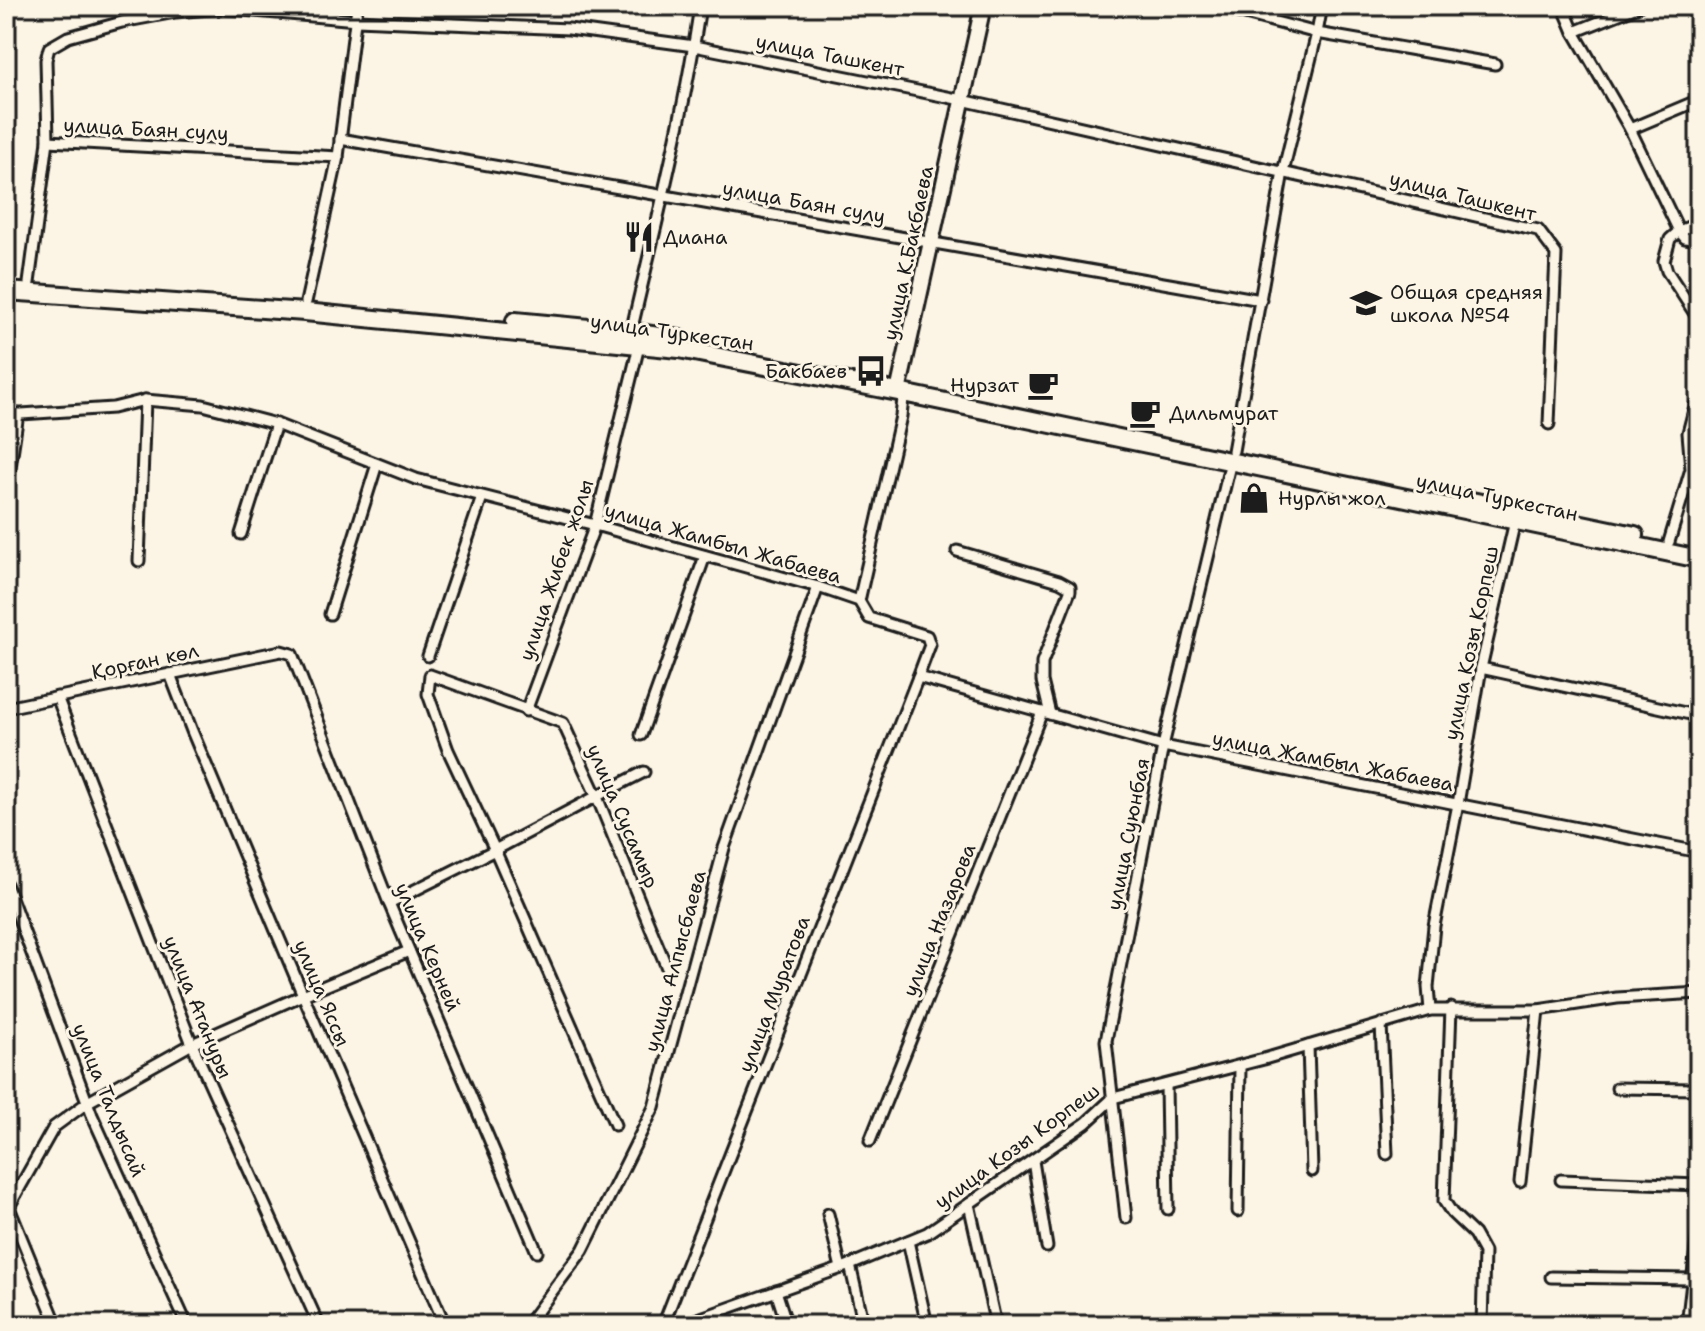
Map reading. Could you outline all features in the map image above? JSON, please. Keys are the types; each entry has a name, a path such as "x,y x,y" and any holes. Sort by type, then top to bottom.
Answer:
{"highway":[{"name":"улица Туркестан","path":"6,281 306,302 635,339"},
{"name":"улица Туркестан","path":"6,291 680,340 1232,456 1699,548"},
{"name":"улица Туркестан","path":"1232,456 1515,521 1699,559"}],"street":[{"path":"306,302 338,157 357,6"},
{"name":"улица Жибек жолы","path":"526,711 595,525 700,6"},
{"name":"улица К.Бакбаева","path":"859,601 901,416 903,399 899,387 983,6"},
{"path":"1215,6 1317,33 1495,64"},
{"name":"улица Суюнбая","path":"1126,1218 1106,1041 1163,746 1232,456 1283,172 1322,6"},
{"path":"1563,6 1574,32 1630,129 1679,231 1685,238 1699,240"},
{"path":"1574,32 1639,6"},
{"name":"улица Ташкент","path":"29,283 48,141 46,60 49,48 68,37 122,22 220,8 357,20 569,29 694,46 962,100 1538,230 1556,254 1549,424"},
{"path":"1630,129 1699,100"},
{"name":"улица Баян сулу","path":"340,139 1261,300"},
{"name":"улица Баян сулу","path":"48,141 338,157"},
{"path":"1699,223 1679,231 1670,239 1664,261 1667,271 1699,320"},
{"path":"1669,542 1691,469 1688,433 1699,398"},
{"path":"139,561 145,400"},
{"name":"улица Жамбыл Жабаева","path":"6,415 113,408 145,400 203,405 276,424 416,479 595,525 859,601 869,618 927,636 930,645 918,677 1163,746 1699,852"},
{"path":"6,510 18,414"},
{"path":"241,534 276,424"},
{"path":"330,614 377,464"},
{"path":"428,656 482,497"},
{"name":"улица Козы Корпеш","path":"1430,1010 1428,987 1434,926 1481,668 1515,521"},
{"path":"957,551 1070,587 1042,663 1046,713"},
{"path":"641,735 705,556"},
{"name":"улица Алпысбаева","path":"527,1325 583,1250 654,1107 724,848 818,587"},
{"name":"Қорған көл","path":"6,708 281,651 292,654"},
{"name":"улица Керней","path":"292,654 389,903 537,1252"},
{"path":"1481,668 1699,716"},
{"name":"улица Яссы","path":"170,674 445,1325"},
{"path":"526,711 430,675 428,694 448,750 615,1125"},
{"name":"улица Муратова","path":"663,1325 918,677"},
{"name":"улица Атануры","path":"57,697 192,1044 319,1325"},
{"name":"улица Сусамыр","path":"526,711 563,723 667,968"},
{"name":"улица Назарова","path":"870,1141 1046,713"},
{"path":"389,903 644,772"},
{"name":"улица Талдысай","path":"6,884 98,1129 187,1325"},
{"path":"40,1325 56,1322 7,1207 54,1127 88,1102 192,1044 409,951"},
{"name":"улица Козы Корпеш","path":"681,1325 710,1320 927,1233 1086,1123 1113,1098 1240,1066 1430,1010 1538,1010 1617,998 1699,993"},
{"path":"1451,1008 1444,1201 1474,1234 1484,1252 1482,1325"},
{"path":"1520,1182 1538,1010"},
{"path":"1381,1024 1387,1154"},
{"path":"1308,1046 1312,1171"},
{"path":"1238,1211 1240,1066"},
{"path":"1166,1085 1168,1209"},
{"path":"1617,1088 1699,1089"},
{"path":"1033,1161 1047,1247"},
{"path":"1561,1180 1699,1185"},
{"path":"969,1204 996,1325"},
{"path":"828,1214 864,1325"},
{"path":"1687,1325 1699,1223"},
{"path":"908,1241 927,1325"},
{"path":"1551,1277 1692,1279"},
{"path":"776,1291 787,1325"}],"place":[{"name":"Диана","path":"639,237"},
{"name":"Общая средняя школа №54","path":"1366,303"},
{"name":"Бакбаев","path":"871,371"},
{"name":"Нурзат","path":"1043,385"},
{"name":"Дильмурат","path":"1145,413"},
{"name":"Нурлы жол","path":"1254,498"}]}
